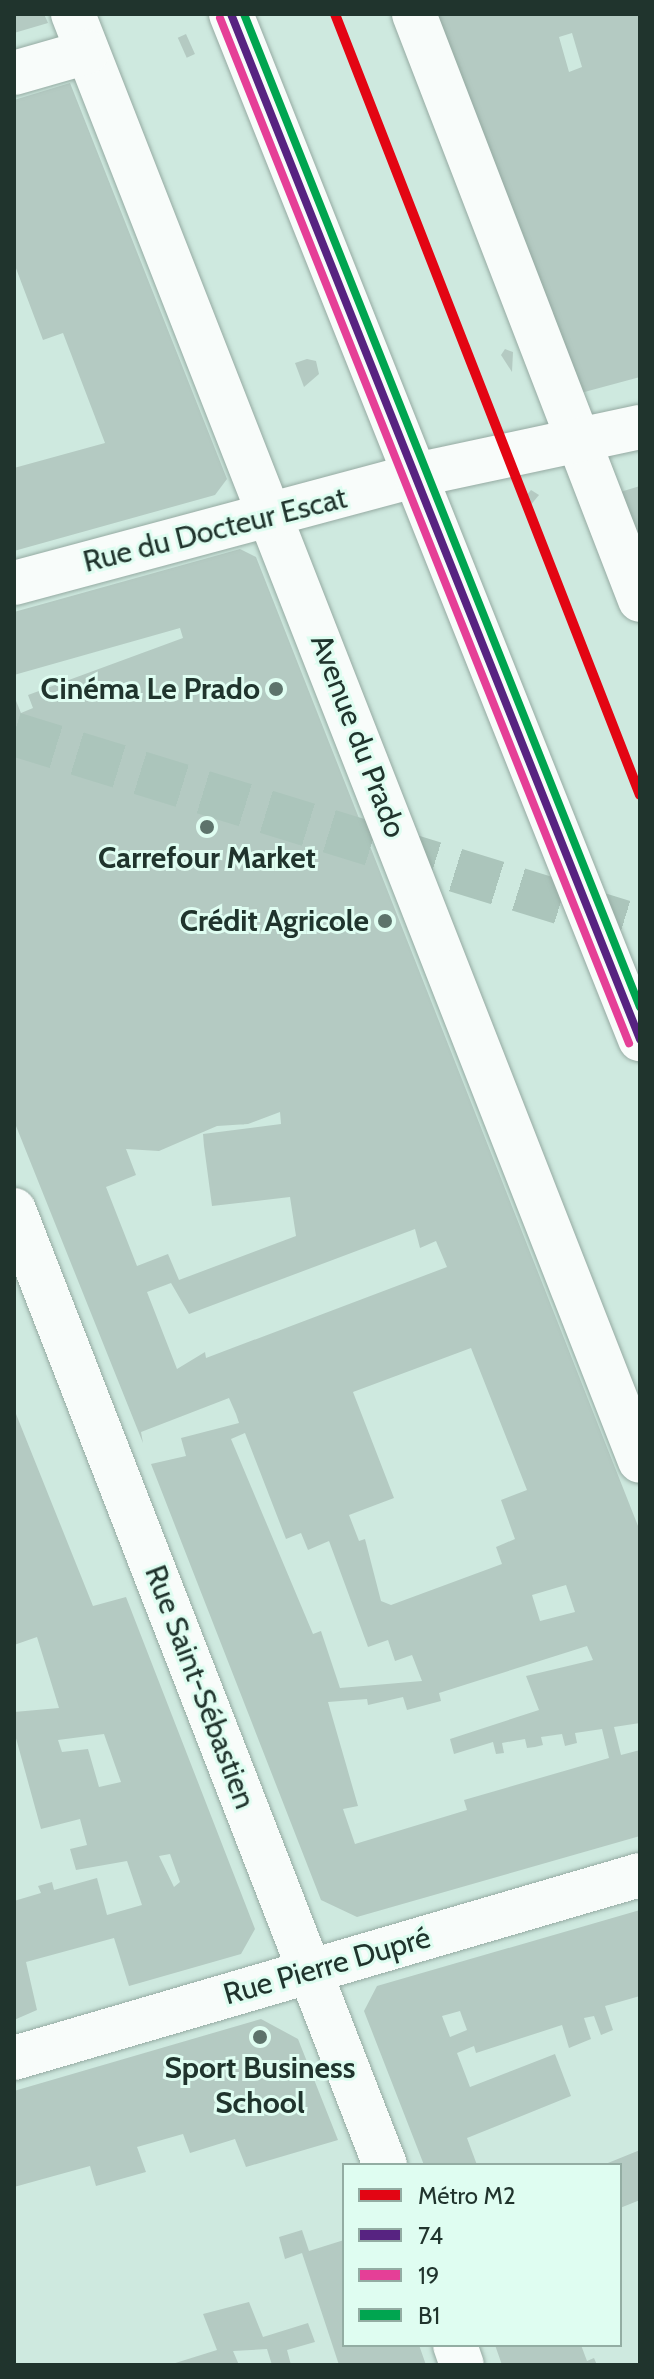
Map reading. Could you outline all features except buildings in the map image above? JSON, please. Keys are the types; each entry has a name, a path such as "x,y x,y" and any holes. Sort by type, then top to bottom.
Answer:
{"street":[{"path":"231,14 640,1039"},
{"path":"414,14 640,600"},
{"path":"14,73 80,33"},
{"name":"Avenue du Prado","path":"80,33 272,515 640,1461"},
{"name":"Rue du Docteur Escat","path":"14,583 416,475 640,427"},
{"name":"Rue Saint-Sébastien","path":"14,1210 384,2163"},
{"name":"Rue Pierre Dupré","path":"14,2058 640,1875"}],"tunnel":[{"path":"14,734 640,927"}],"metro line":[{"name":"M2","path":"335,14 640,795"}],"transit line":[{"name":"74","path":"231,14 640,1039"},
{"name":"B1","path":"244,14 640,1007"},
{"name":"19","path":"220,18 629,1043"}],"place":[{"name":"Cinéma Le Prado","path":"276,689"},
{"name":"Carrefour Market","path":"207,827"},
{"name":"Crédit Agricole","path":"385,921"},
{"name":"Sport Business School","path":"260,2037"}]}
